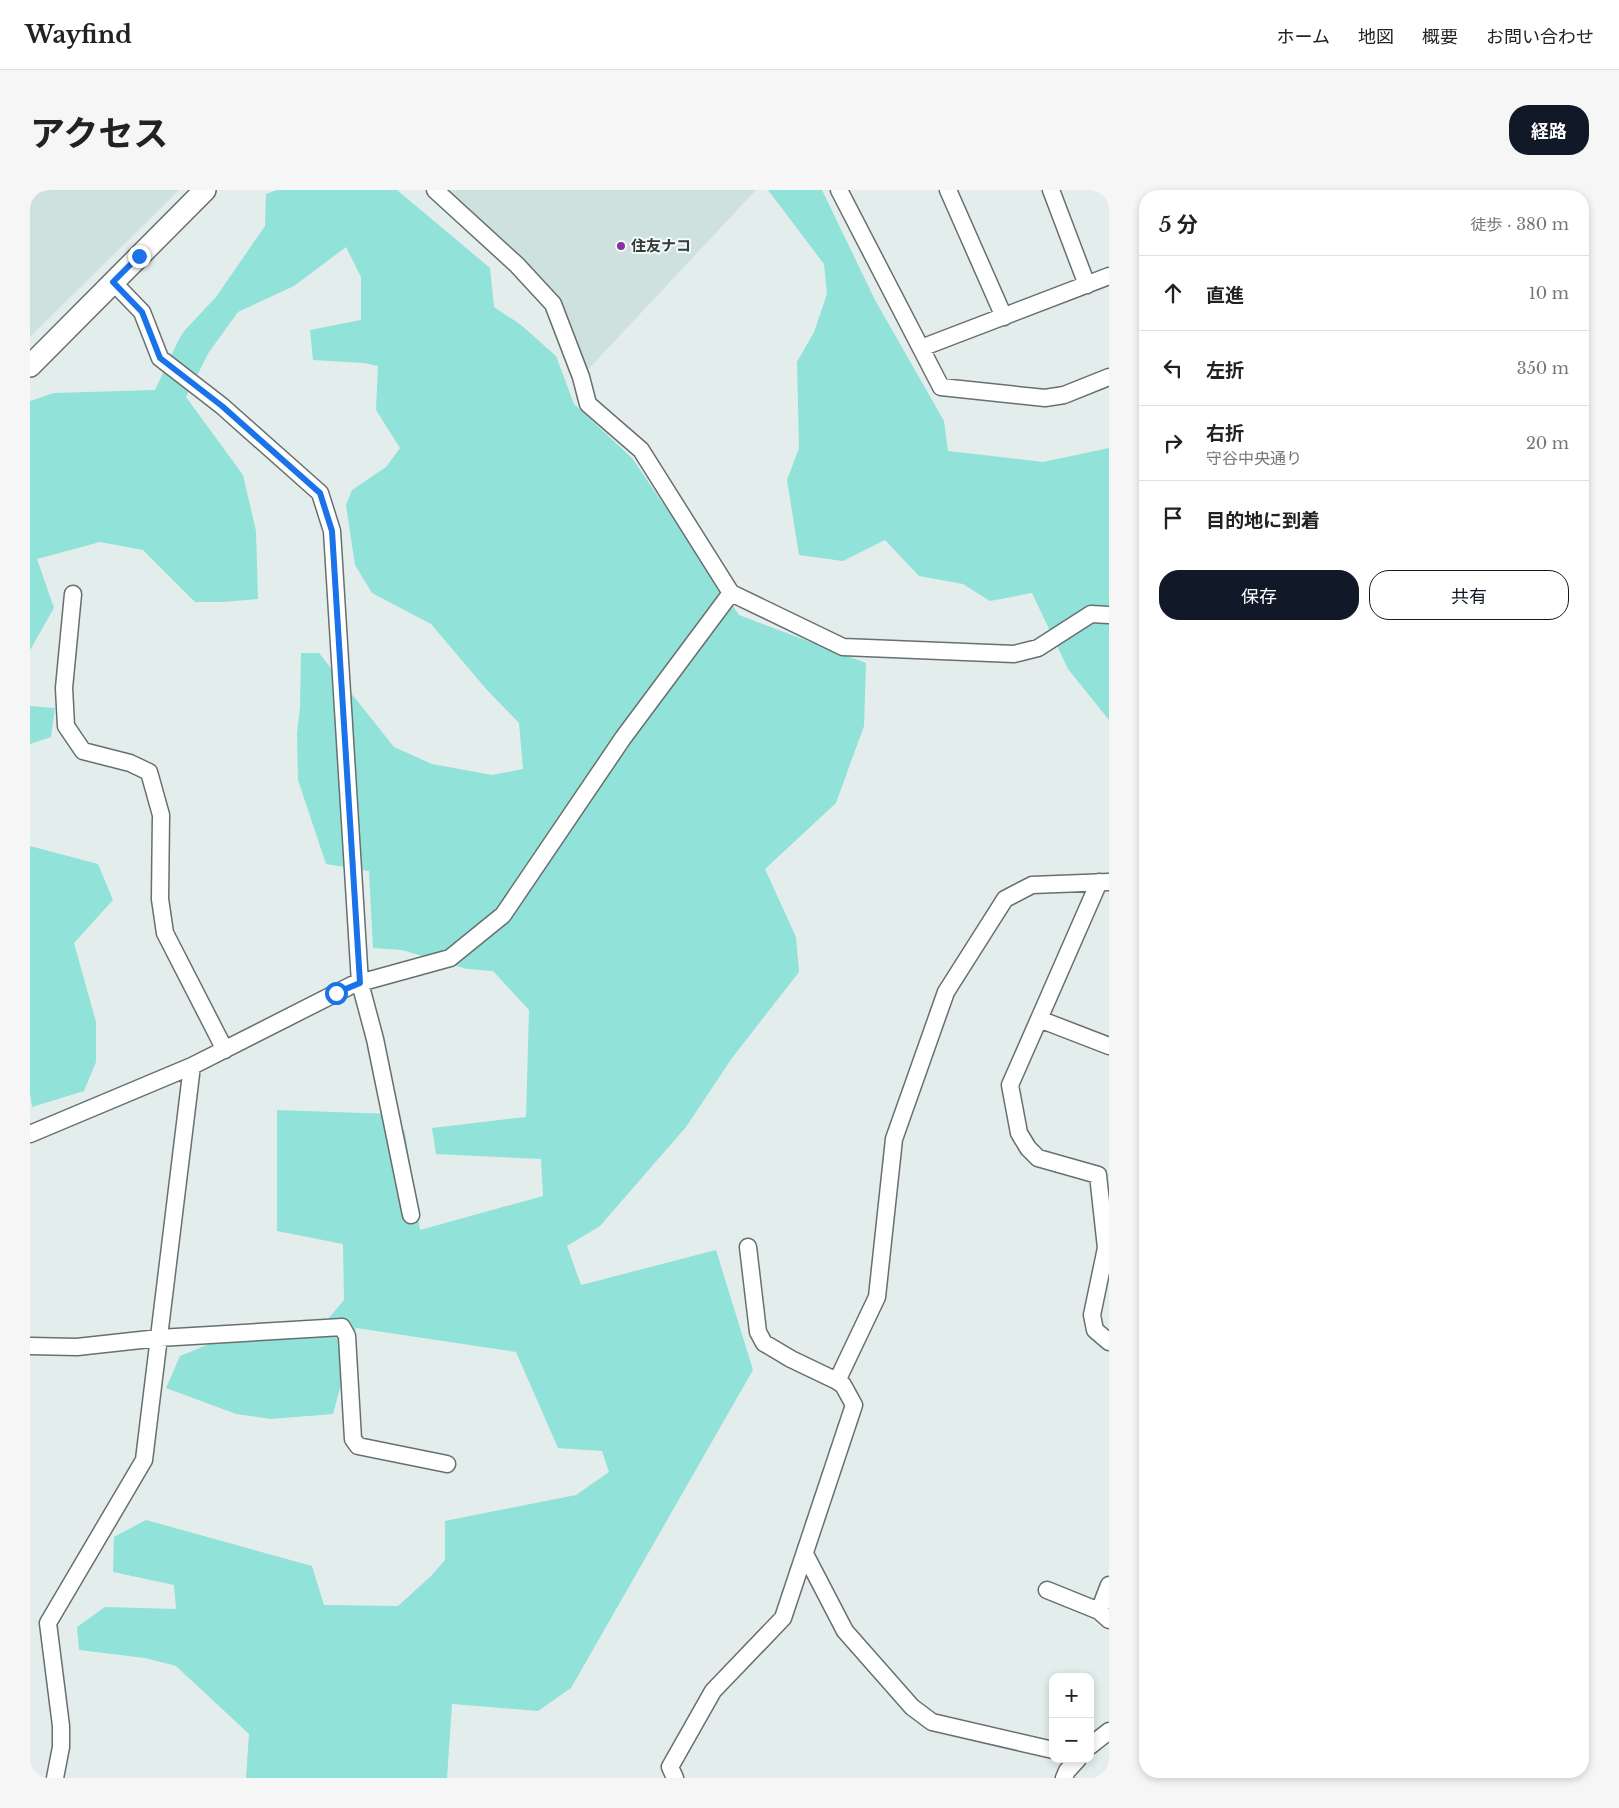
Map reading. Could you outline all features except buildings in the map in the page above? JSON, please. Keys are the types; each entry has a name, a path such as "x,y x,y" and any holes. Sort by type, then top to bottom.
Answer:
{"main road":[{"path":"30,366 205,190"}],"street":[{"path":"435,190 517,264 553,304 581,377 588,404 641,450 731,593 844,647 1014,654 1038,648 1091,614 1109,615"},
{"path":"839,190 941,387 1045,398 1064,395 1109,377"},
{"path":"948,190 1004,317"},
{"path":"1051,190 1088,285"},
{"path":"921,348 1109,276"},
{"path":"113,282 142,312 160,358 222,406 320,493 332,531 360,983 375,1039 411,1215"},
{"path":"30,1134 192,1066 352,985 450,958 503,915 623,738 731,593"},
{"path":"73,594 64,688 66,726 83,752 130,763 149,772 161,815 160,899 164,933 225,1050"},
{"path":"837,1381 877,1296 894,1139 946,992 1005,899 1032,885 1104,882 1010,1085 1019,1133 1028,1148 1038,1158 1104,1170 1107,1249 1092,1316 1095,1330 1109,1342"},
{"path":"1039,1019 1109,1046"},
{"path":"55,1778 61,1726 48,1622 144,1460 192,1066"},
{"path":"668,1774 713,1691 783,1618 854,1405 843,1385 764,1343 758,1332 748,1247"},
{"path":"30,1346 77,1347 159,1338 342,1327 347,1336 353,1439 358,1446 447,1464"},
{"path":"804,1554 845,1631 912,1707 932,1722 1049,1749"},
{"path":"1047,1590 1104,1615 1109,1585"},
{"path":"1094,1743 1109,1731"},
{"path":"1064,1778 1067,1771 1074,1763"}],"shaded area":[{"path":"30,190 179,190 30,337"},
{"path":"277,190 397,190 490,268 494,307 521,325 556,356 574,404 632,458 739,615 866,663 864,726 836,803 765,869 796,937 799,972 732,1058 686,1127 600,1226 567,1246 581,1285 716,1250 753,1370 571,1688 538,1711 452,1704 447,1778 246,1778 249,1734 176,1666 145,1658 79,1650 77,1627 105,1607 176,1609 174,1585 113,1572 114,1537 146,1520 312,1566 324,1605 398,1606 431,1576 445,1560 445,1521 576,1495 609,1472 602,1451 558,1448 516,1352 356,1328 333,1414 271,1419 236,1414 166,1388 180,1356 214,1342 295,1338 328,1319 344,1300 343,1244 277,1231 277,1110 392,1114 405,1132 420,1230 543,1196 541,1159 436,1154 432,1128 526,1117 529,1010 493,971 467,969 402,950 373,948 369,871 326,864 298,780 297,733 300,708 301,653 319,653 394,747 432,764 492,775 523,769 519,723 487,690 431,624 372,593 355,565 346,505 352,490 386,467 400,448 376,410 378,366 364,363 313,360 310,330 361,320 361,277 346,247 294,286 238,312 209,352 186,397 243,475 256,531 258,599 195,602 143,550 100,542 37,559 54,608 30,650 30,401 54,393 155,390 185,330 216,297 265,226 266,194"},
{"path":"435,190 756,190 581,377 553,304"},
{"path":"768,190 822,190 875,300 944,421 948,451 1043,462 1109,448 1109,720 1068,669 1032,593 990,601 963,584 919,576 885,540 843,561 799,555 787,480 799,448 797,362 814,332 827,294 824,264"},
{"path":"30,706 55,708 51,737 30,744"},
{"path":"30,846 98,864 113,900 74,943 96,1022 96,1062 84,1091 32,1107 30,1093"}],"place":[{"name":"住友ナコ","path":"621,246"}],"route":[{"path":"139,256 113,282 142,312 160,358 222,406 320,493 332,531 360,983 336,993"}]}
